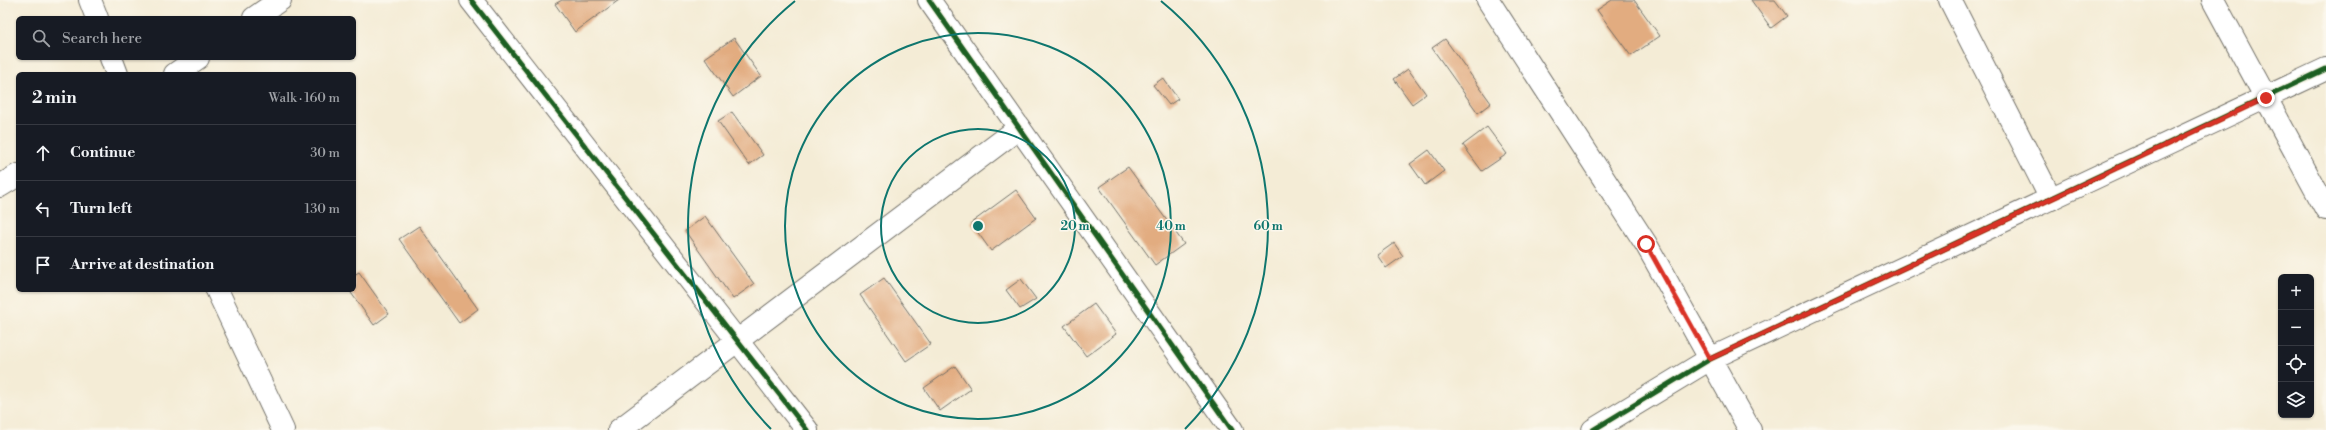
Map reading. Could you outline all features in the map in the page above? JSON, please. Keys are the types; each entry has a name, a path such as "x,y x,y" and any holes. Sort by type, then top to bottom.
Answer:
{"street":[{"path":"90,0 95,16"},
{"path":"257,16 280,0"},
{"path":"471,0 807,430"},
{"path":"1488,0 1646,244 1750,430"},
{"path":"1950,0 2051,199"},
{"path":"2213,0 2326,208"},
{"path":"933,1 1019,128 1232,430"},
{"path":"112,60 116,72"},
{"path":"178,72 195,60"},
{"path":"1594,430 1710,359 2326,69"},
{"path":"619,430 1019,128"},
{"path":"0,186 16,176"},
{"path":"218,292 283,430"}],"building":[{"path":"562,0 619,0 575,32 555,4"},
{"path":"1612,0 1634,0 1660,36 1631,56 1597,10"},
{"path":"1751,0 1775,0 1787,16 1771,28"},
{"path":"734,38 761,76 733,97 705,58"},
{"path":"1445,39 1491,103 1478,113 1432,48"},
{"path":"1408,69 1426,94 1412,104 1394,79"},
{"path":"1163,78 1178,99 1169,105 1153,85"},
{"path":"732,112 763,155 749,165 718,121"},
{"path":"1487,127 1507,154 1482,171 1463,145"},
{"path":"1429,150 1444,171 1425,185 1410,164"},
{"path":"1128,167 1184,244 1155,265 1099,187"},
{"path":"1016,190 1036,218 991,251 971,223"},
{"path":"705,216 754,284 733,299 685,231"},
{"path":"419,226 478,309 459,323 399,239"},
{"path":"1394,243 1403,256 1386,268 1377,255"},
{"path":"359,272 389,314 374,325 350,292 356,292 356,274"},
{"path":"884,278 931,344 906,361 860,295"},
{"path":"1021,279 1036,299 1020,309 1006,290"},
{"path":"1094,304 1116,334 1086,356 1064,326"},
{"path":"955,366 971,389 940,411 924,388"}],"cycle path":[{"path":"471,0 807,430"},
{"path":"929,0 1232,430"},
{"path":"1593,430 1710,359 2326,69"}],"route":[{"path":"1646,244 1710,359 2266,98"}]}
